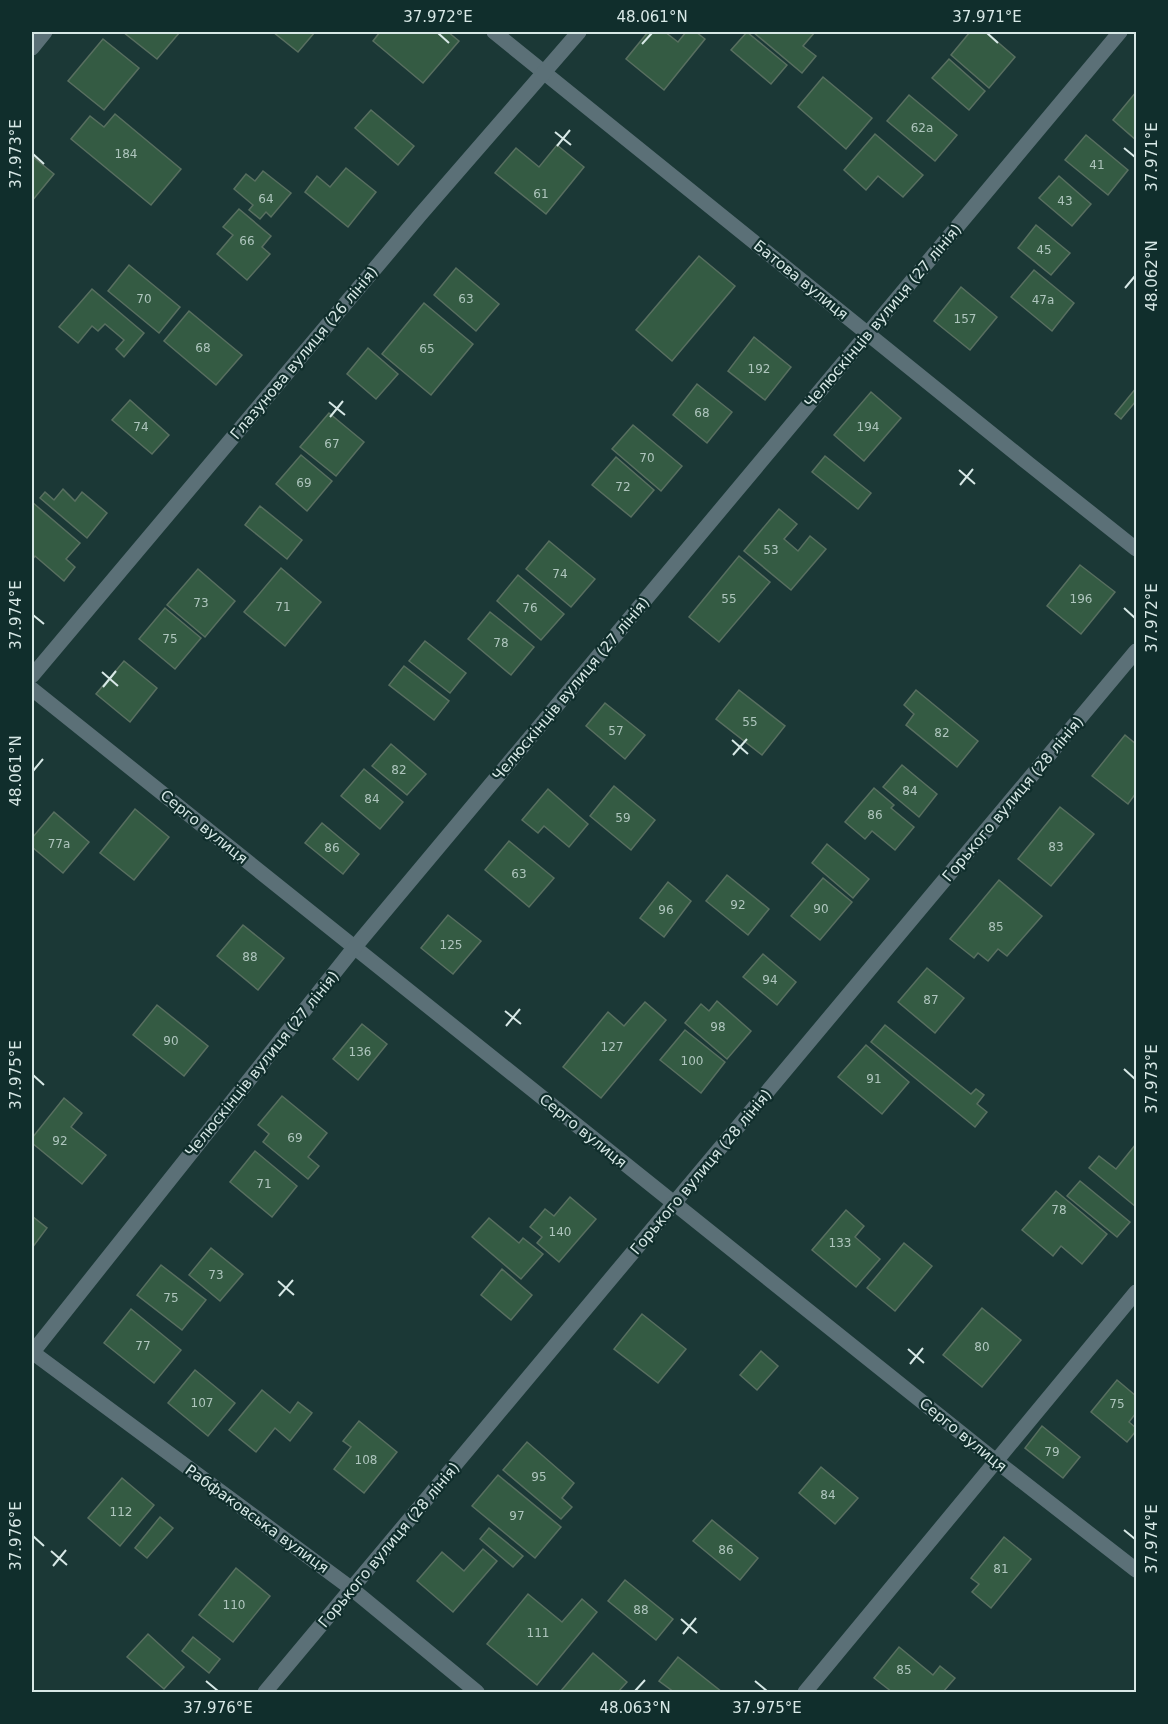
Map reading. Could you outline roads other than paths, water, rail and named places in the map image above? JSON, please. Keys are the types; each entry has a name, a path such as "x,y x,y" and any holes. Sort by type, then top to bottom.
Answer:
{"street":[{"path":"32,48 45,32"},
{"name":"Батова вулиця","path":"494,32 1137,549"},
{"name":"Глазунова вулиця (26 лiнiя)","path":"32,676 420,215 579,32"},
{"name":"Челюскінців вулиця (27 лiнiя)","path":"32,1352 354,948 1119,32"},
{"name":"Горького вулиця (28 лiнiя)","path":"265,1692 1137,651"},
{"name":"Серго вулиця","path":"32,689 996,1461 1137,1570"},
{"path":"805,1692 1137,1292"},
{"name":"Рабфаковська вулиця","path":"32,1352 352,1589 477,1692"}]}
